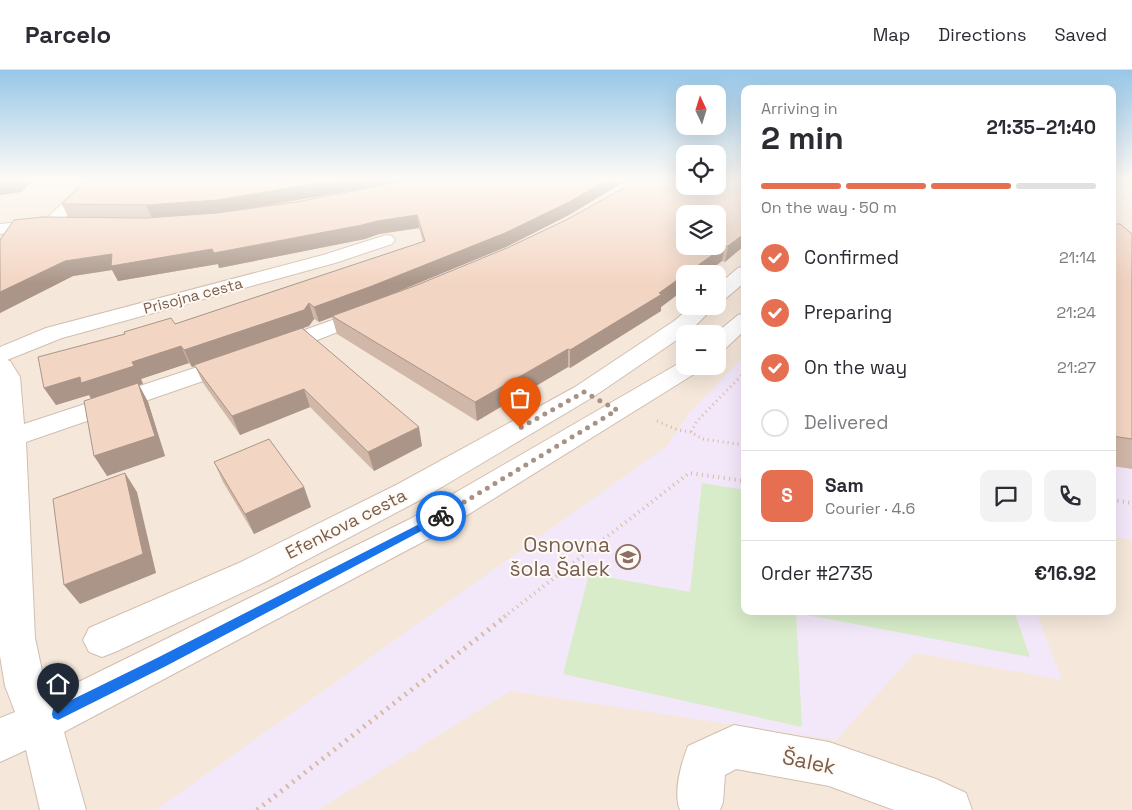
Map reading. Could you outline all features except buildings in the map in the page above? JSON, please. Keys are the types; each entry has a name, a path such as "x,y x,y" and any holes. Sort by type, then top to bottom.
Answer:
{"street":[{"path":"50,224 59,215"},
{"path":"0,229 69,224"},
{"name":"Prisojna cesta","path":"0,355 54,333 311,264 386,240"},
{"path":"726,288 741,275"},
{"path":"12,438 199,376 328,330 383,308"},
{"name":"Efenkova cesta","path":"102,640 253,572 401,497 584,392 682,326 695,315"},
{"path":"726,336 741,323"},
{"path":"0,366 2,366 8,377 12,438 16,638 25,686 40,722 63,810"},
{"path":"0,740 40,722 421,528 676,375"},
{"path":"584,392 617,410"},
{"name":"Šalek","path":"700,802 704,762 734,747 828,764 936,802 950,810"}],"path":[{"path":"741,376 697,421 691,432 702,439 741,444"},
{"path":"257,810 689,473 741,480"},
{"path":"1116,501 1132,503"}],"shaded area":[{"path":"0,215 676,215 676,255 726,255 726,215 741,215 741,615 1116,615 1116,215 1132,215 1132,810 0,810"},
{"path":"1116,304 1132,306 1132,540 1116,537"},
{"name":"Osnovna šola Šalek","path":"741,359 741,615 1038,615 1062,680 915,653 836,740 510,691 318,810 156,810 667,446 690,412"}],"green space":[{"path":"702,483 741,489 741,615 796,615 802,727 563,674 589,574 690,592"},
{"path":"807,615 1015,615 1030,657"}],"way so far":[{"path":"441,516 617,410 584,392 520,428"}],"place":[{"name":"Osnovna šola Šalek","path":"628,557"}],"route":[{"path":"58,714 162,662 441,516"}]}
